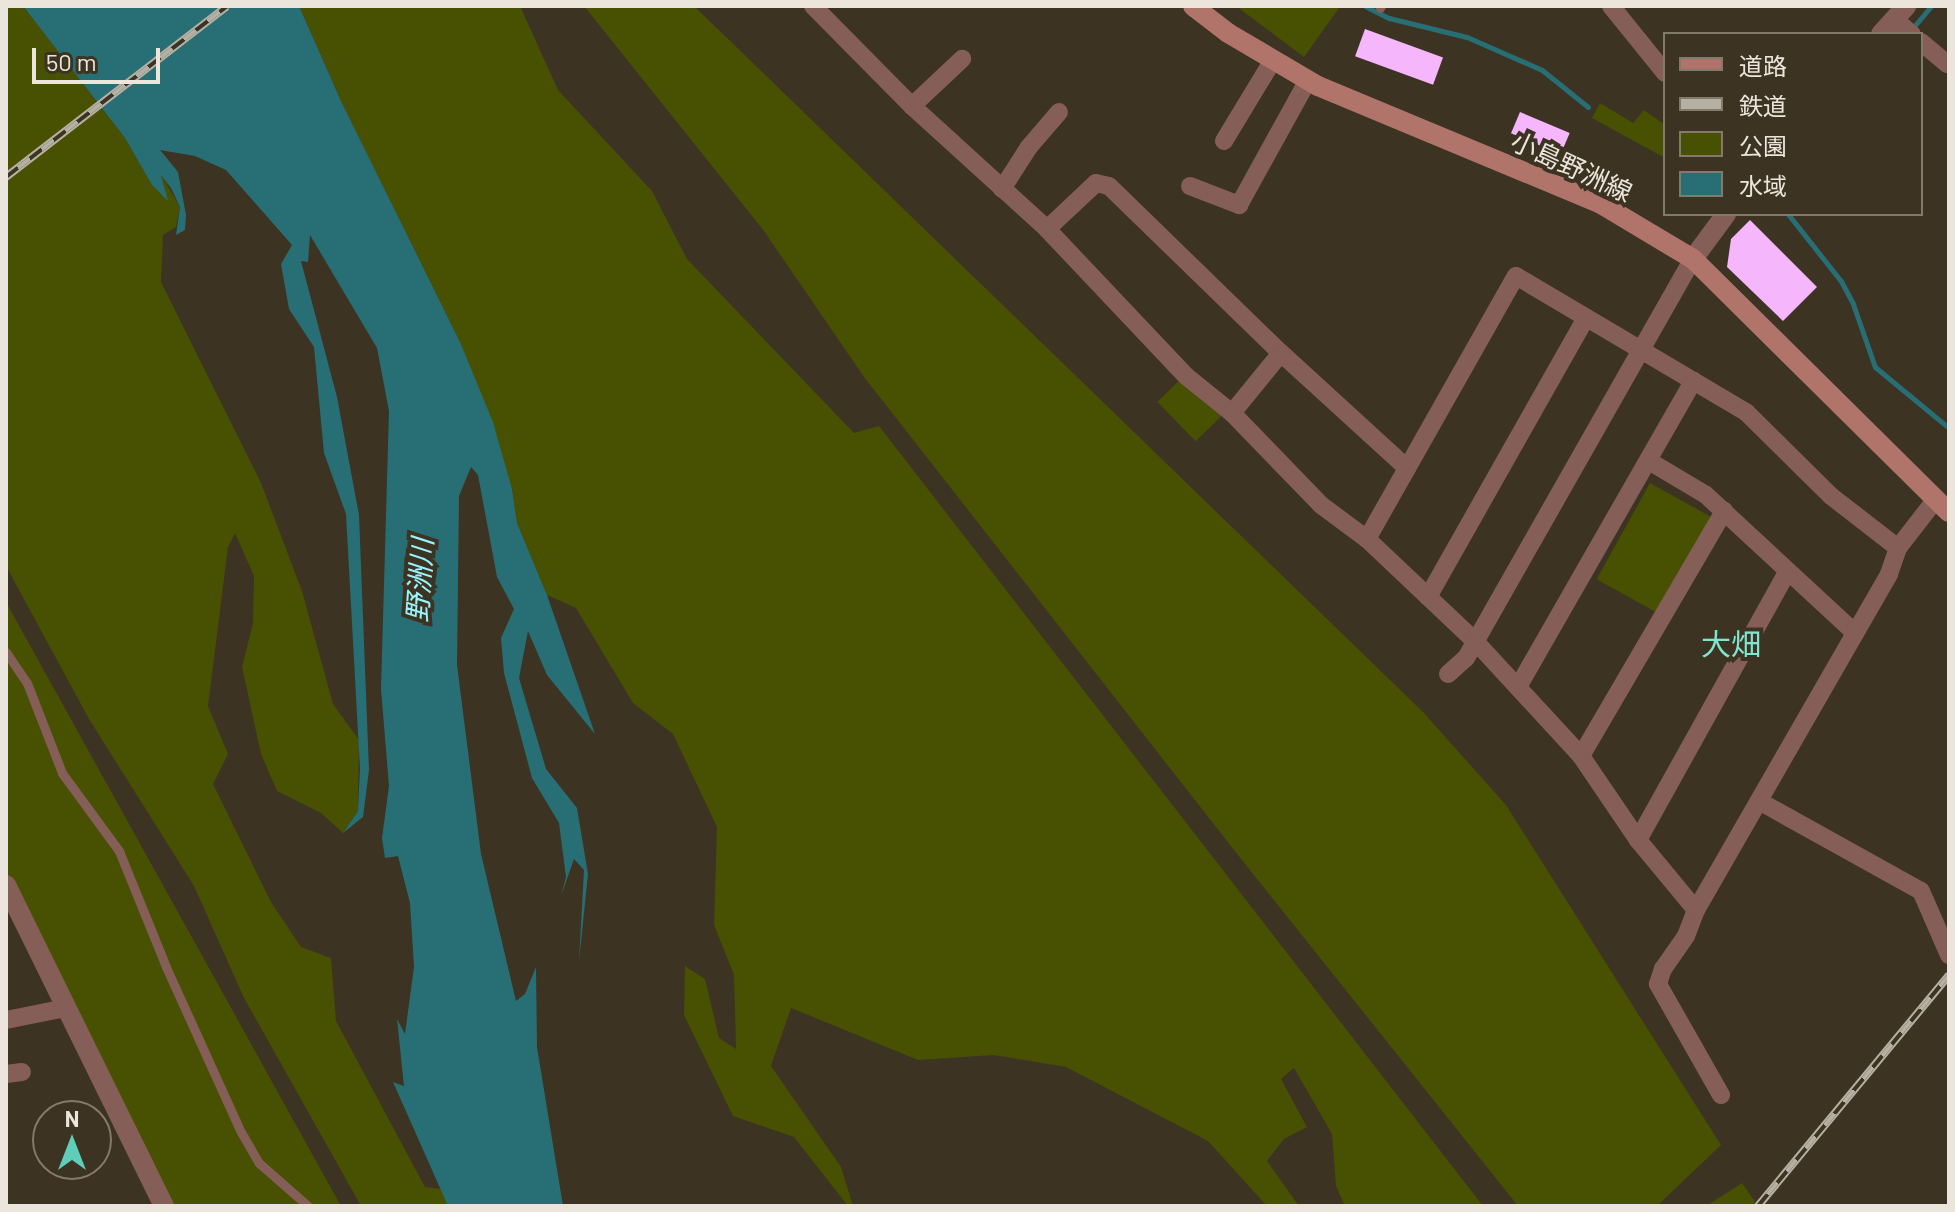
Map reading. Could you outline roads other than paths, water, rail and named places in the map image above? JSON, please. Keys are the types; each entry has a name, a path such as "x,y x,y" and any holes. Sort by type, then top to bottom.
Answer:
{"main road":[{"name":"小島野洲線","path":"1193,6 1308,80 1601,204 1693,259 1943,506"}],"street":[{"path":"813,6 912,106 1047,229 1186,376 1232,413 1321,505 1367,539 1475,641 1581,756 1638,840 1696,910"},
{"path":"1611,6 1663,71"},
{"path":"1923,44 1947,64 1949,62"},
{"path":"912,106 962,59"},
{"path":"1224,141 1273,60"},
{"path":"1190,186 1239,205 1308,80"},
{"path":"1002,189 1029,147 1059,112"},
{"path":"1047,229 1096,183 1109,186 1281,353 1407,468"},
{"path":"1448,674 1466,658 1693,259 1725,216"},
{"path":"1367,539 1516,276 1746,412 1831,496 1898,548"},
{"path":"1428,597 1586,318"},
{"path":"1232,413 1281,353"},
{"path":"1518,687 1693,381"},
{"path":"1649,461 1706,495 1855,633"},
{"path":"1721,1095 1658,984 1663,969 1686,936 1696,910 1889,574 1898,548 1943,506"},
{"path":"1581,756 1724,511"},
{"path":"1638,840 1788,571"},
{"path":"1759,801 1921,891 1949,955"},
{"path":"6,885 164,1206"},
{"path":"6,1020 66,1008"}],"lane":[{"path":"6,652 27,683 62,773 119,851 166,967 241,1132 259,1163 308,1206"}],"water":[{"name":"野洲川","path":"23,6 299,6 341,101 460,342 493,422 512,489 517,523 547,595 595,734 547,675 528,631 519,678 546,769 577,808 588,874 579,961 584,870 574,859 561,896 566,877 559,823 532,778 504,673 501,638 514,609 497,577 478,475 471,467 459,496 457,665 481,854 516,1001 525,994 536,967 537,1047 563,1206 448,1206 393,1082 404,1086 397,1019 405,1034 414,967 410,903 398,856 385,858 382,838 389,786 381,689 389,411 377,348 310,235 308,262 301,261 337,397 359,515 369,770 363,817 343,833 358,811 360,769 346,514 324,453 314,347 289,309 281,264 292,245 226,170 195,156 160,150 178,172 186,215 185,230 176,235 180,207 171,188 161,175 168,201 152,185 125,138"}],"waterway":[{"path":"1365,6 1389,18 1467,37 1542,70 1588,107"},
{"path":"1911,30 1931,6"},
{"path":"1790,216 1841,281 1853,304 1875,367 1949,428"}],"railway":[{"path":"6,177 227,6"},
{"path":"1758,1206 1949,975"}],"district":[{"name":"大畑","path":"1731,643"}]}
